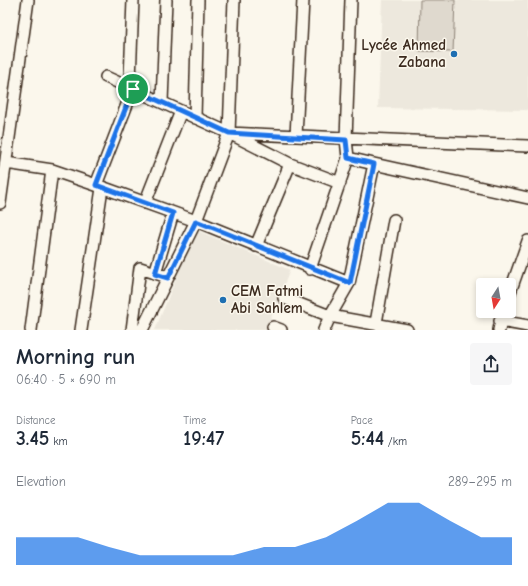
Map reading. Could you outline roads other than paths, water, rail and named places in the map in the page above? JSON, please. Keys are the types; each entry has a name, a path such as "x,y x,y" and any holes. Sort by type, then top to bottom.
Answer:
{"street":[{"path":"0,203 28,0"},
{"path":"80,330 99,186 133,89 130,80 134,0"},
{"path":"162,102 166,0"},
{"path":"195,118 198,0"},
{"path":"142,330 196,221 229,133 234,0"},
{"path":"296,136 303,0"},
{"path":"310,268 348,158 346,140 351,0"},
{"path":"106,77 229,133 290,164 340,183"},
{"path":"145,203 181,111"},
{"path":"229,133 346,140 528,146"},
{"path":"348,158 528,198"},
{"path":"6,163 52,170 99,186 196,221 350,283"},
{"path":"256,246 290,164"},
{"path":"324,330 330,316 350,283 374,164"},
{"path":"31,330 52,170"},
{"path":"155,274 173,213"},
{"path":"376,324 394,220"},
{"path":"515,278 528,241"},
{"path":"132,330 140,268 168,278"},
{"path":"284,298 330,316 407,330"},
{"path":"501,321 528,326"}],"place":[{"name":"Lycée Ahmed Zabana","path":"454,54"},
{"name":"CEM Fatmi Abi Sahlem","path":"223,300"}]}
